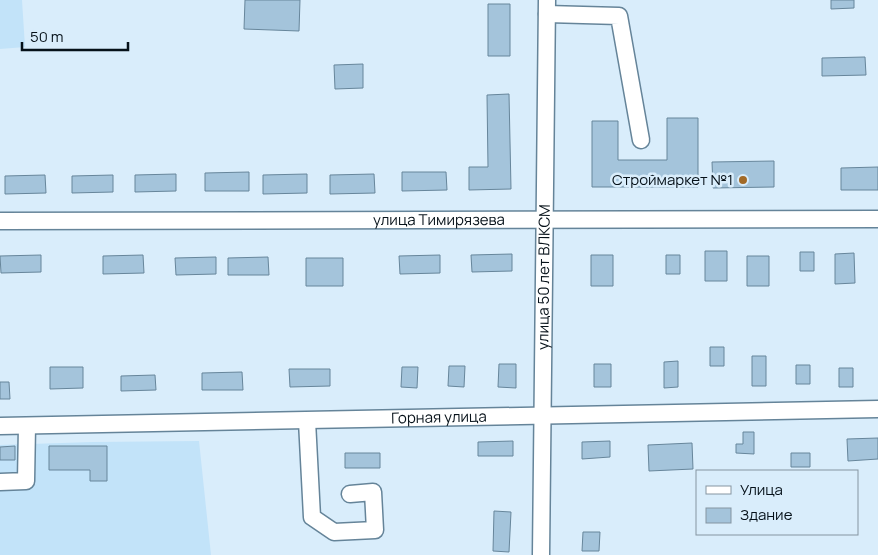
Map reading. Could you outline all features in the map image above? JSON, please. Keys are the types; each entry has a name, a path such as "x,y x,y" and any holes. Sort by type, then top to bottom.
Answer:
{"street":[{"path":"547,7 619,16 641,140"},
{"name":"улица 50 лет ВЛКСМ","path":"541,555 547,7"},
{"name":"улица Тимирязева","path":"0,221 878,219"},
{"name":"Горная улица","path":"0,426 544,417 878,409"},
{"path":"307,421 312,517 334,532 375,530 373,492 350,494"},
{"path":"0,482 26,481 27,426"}],"shaded area":[{"path":"0,0 22,0 25,47 0,49"},
{"path":"199,441 211,555 0,555 0,445"}],"building":[{"path":"245,0 300,0 299,31 244,29"},
{"path":"831,0 854,0 854,8 831,9"},
{"path":"488,4 510,4 510,56 488,56"},
{"path":"865,57 866,75 822,76 822,58"},
{"path":"363,64 363,88 335,89 334,65"},
{"path":"509,94 511,189 469,190 469,167 488,167 487,95"},
{"path":"667,118 698,118 698,187 592,187 592,121 618,121 618,160 667,160"},
{"path":"774,161 774,187 713,188 712,162"},
{"path":"878,167 878,190 841,190 841,168"},
{"path":"249,172 249,191 205,191 205,173"},
{"path":"402,172 446,172 447,190 402,191"},
{"path":"176,174 176,191 135,192 135,175"},
{"path":"307,174 307,193 263,194 263,175"},
{"path":"374,174 375,193 330,194 330,175"},
{"path":"45,175 46,193 5,194 5,176"},
{"path":"113,175 113,192 72,193 72,176"},
{"path":"705,251 727,251 727,281 705,281"},
{"path":"800,252 814,252 814,271 800,271"},
{"path":"854,253 855,283 835,284 835,254"},
{"path":"512,254 512,271 472,272 471,255"},
{"path":"41,255 41,272 1,273 0,256"},
{"path":"143,255 144,273 103,274 103,256"},
{"path":"440,255 440,273 400,274 399,256"},
{"path":"591,255 613,255 613,286 591,286"},
{"path":"666,255 680,255 680,274 666,274"},
{"path":"747,256 769,256 769,286 747,286"},
{"path":"216,257 216,274 176,275 175,258"},
{"path":"268,257 269,275 228,275 228,258"},
{"path":"306,258 343,258 343,286 306,286"},
{"path":"710,347 724,347 724,366 710,366"},
{"path":"752,356 766,356 766,386 752,386"},
{"path":"678,361 678,387 664,388 664,362"},
{"path":"499,364 516,364 516,388 498,387"},
{"path":"594,364 611,364 611,387 594,387"},
{"path":"796,365 810,365 810,384 796,384"},
{"path":"449,366 465,366 464,387 448,386"},
{"path":"50,367 83,367 83,388 50,389"},
{"path":"402,367 418,367 417,388 401,387"},
{"path":"839,368 853,368 853,387 839,387"},
{"path":"289,369 330,369 330,386 290,387"},
{"path":"242,372 243,390 202,390 202,373"},
{"path":"155,375 156,390 121,391 121,376"},
{"path":"0,382 9,382 10,399 0,399"},
{"path":"743,432 754,432 754,454 736,453 736,444 743,444"},
{"path":"878,438 878,459 848,461 847,439"},
{"path":"513,441 513,456 478,456 478,442"},
{"path":"610,441 610,457 582,459 582,442"},
{"path":"692,443 693,469 649,471 648,445"},
{"path":"15,446 15,460 0,460 0,447"},
{"path":"49,446 107,446 107,481 90,481 90,470 49,470"},
{"path":"345,453 380,453 380,468 345,468"},
{"path":"791,453 810,453 810,467 791,467"},
{"path":"494,511 511,512 509,552 493,551"},
{"path":"583,532 600,532 599,551 582,551"}],"place":[{"name":"Строймаркет №1","path":"743,180"}]}
